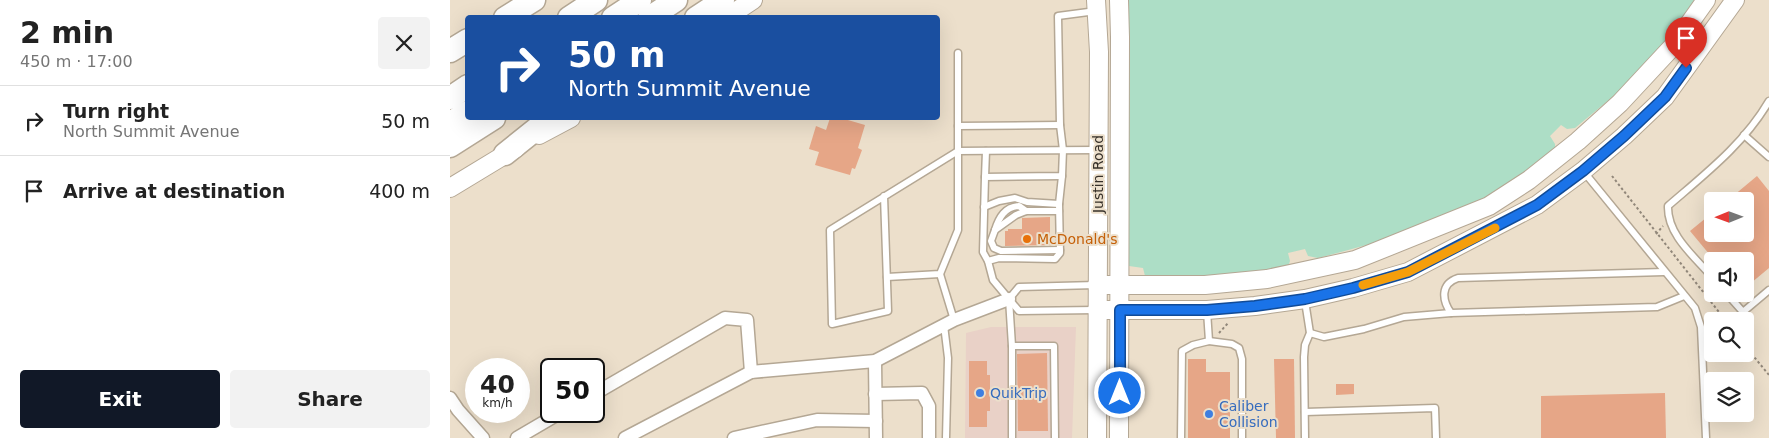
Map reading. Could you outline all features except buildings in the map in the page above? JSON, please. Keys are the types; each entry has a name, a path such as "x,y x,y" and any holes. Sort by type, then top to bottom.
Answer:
{"highway":[{"path":"510,15 534,0"},
{"path":"574,15 596,0"},
{"path":"618,15 640,0"},
{"path":"654,15 676,0"},
{"path":"700,15 723,0"},
{"path":"450,51 465,42"},
{"path":"450,98 465,88"},
{"path":"450,123 465,114"},
{"path":"450,146 491,120"},
{"path":"505,154 548,120"}],"main road":[{"path":"730,15 753,0"},
{"name":"Justin Road","path":"1118,0 1120,38 1119,438"},
{"path":"1097,285 1204,285 1267,279 1355,260 1489,206 1529,180 1620,103 1674,45 1706,0"},
{"path":"1097,310 1207,310 1305,299 1353,288 1408,272 1537,205 1583,171 1665,97 1735,0"},
{"name":"Justin Road","path":"1096,5 1098,52 1097,438"},
{"path":"450,188 505,154 567,120"},
{"path":"1568,148 1583,171"},
{"path":"1296,273 1305,299"}],"street":[{"path":"624,438 751,372 875,361 949,323 1008,299"},
{"path":"605,388 725,318 747,320 751,372"},
{"path":"875,361 876,438"},
{"path":"875,394 922,393 929,406 929,438"},
{"path":"450,398 483,438"},
{"path":"734,438 817,420 876,421"},
{"path":"517,438 543,423"}],"lane":[{"path":"988,261 998,258 1055,259 1060,253 1059,207 1063,150 1060,125 1058,16 1096,5"},
{"path":"946,438 949,323 940,274 958,230 958,53"},
{"path":"1704,267 1676,234 1669,219 1668,206 1735,147 1762,114 1769,101"},
{"path":"958,126 1060,125"},
{"path":"1744,135 1769,157"},
{"path":"884,196 888,311 832,324 830,230 884,196 958,151 1098,150"},
{"path":"986,151 983,252 988,261 993,280 1020,311 1097,310"},
{"path":"1583,171 1695,308 1701,327 1706,438"},
{"path":"985,176 1062,176"},
{"path":"984,207 999,201 1015,198 1027,202 1059,207"},
{"path":"1026,210 1019,206 1008,208 1001,216 992,241 994,248 998,250 1060,250"},
{"path":"995,230 1026,210 1059,207"},
{"path":"1451,313 1446,305 1444,293 1448,284 1458,278 1664,272"},
{"path":"887,277 940,274"},
{"path":"1012,438 1012,346 1008,299 1019,287 1097,285"},
{"path":"1734,302 1743,312 1769,290"},
{"path":"1310,334 1324,337 1364,329 1404,317 1451,313 1657,307 1684,296"},
{"path":"1305,299 1310,334 1305,345 1304,357 1305,438"},
{"path":"1207,310 1209,341"},
{"path":"1181,438 1182,351 1193,345 1209,341 1232,344 1239,348 1242,359 1242,438"},
{"path":"1012,346 1054,346 1054,438"},
{"path":"1305,412 1435,408 1436,438"}],"path":[{"path":"1612,176 1719,312"},
{"path":"1656,234 1665,225"},
{"path":"1218,333 1229,322"},
{"path":"1754,357 1769,375"}],"shaded area":[{"path":"991,327 1076,327 1072,438 965,438 966,333"}],"green space":[{"path":"1129,0 1699,0 1667,43 1627,85 1575,128 1567,129 1561,125 1550,136 1555,144 1555,154 1501,190 1449,217 1394,237 1318,258 1308,256 1305,249 1288,253 1290,261 1287,269 1226,279 1198,275 1145,276 1143,268 1129,266 1126,258"}],"slow traffic":[{"path":"1363,285 1408,272 1495,228"}],"place":[{"name":"McDonald's","path":"1027,239"},
{"name":"QuikTrip","path":"980,393"},
{"name":"Caliber Collision","path":"1209,414"}],"route":[{"path":"1120,393 1120,310 1207,310 1255,306 1305,299 1353,288 1408,272 1537,205 1583,171 1624,136 1665,97 1686,68"}]}
